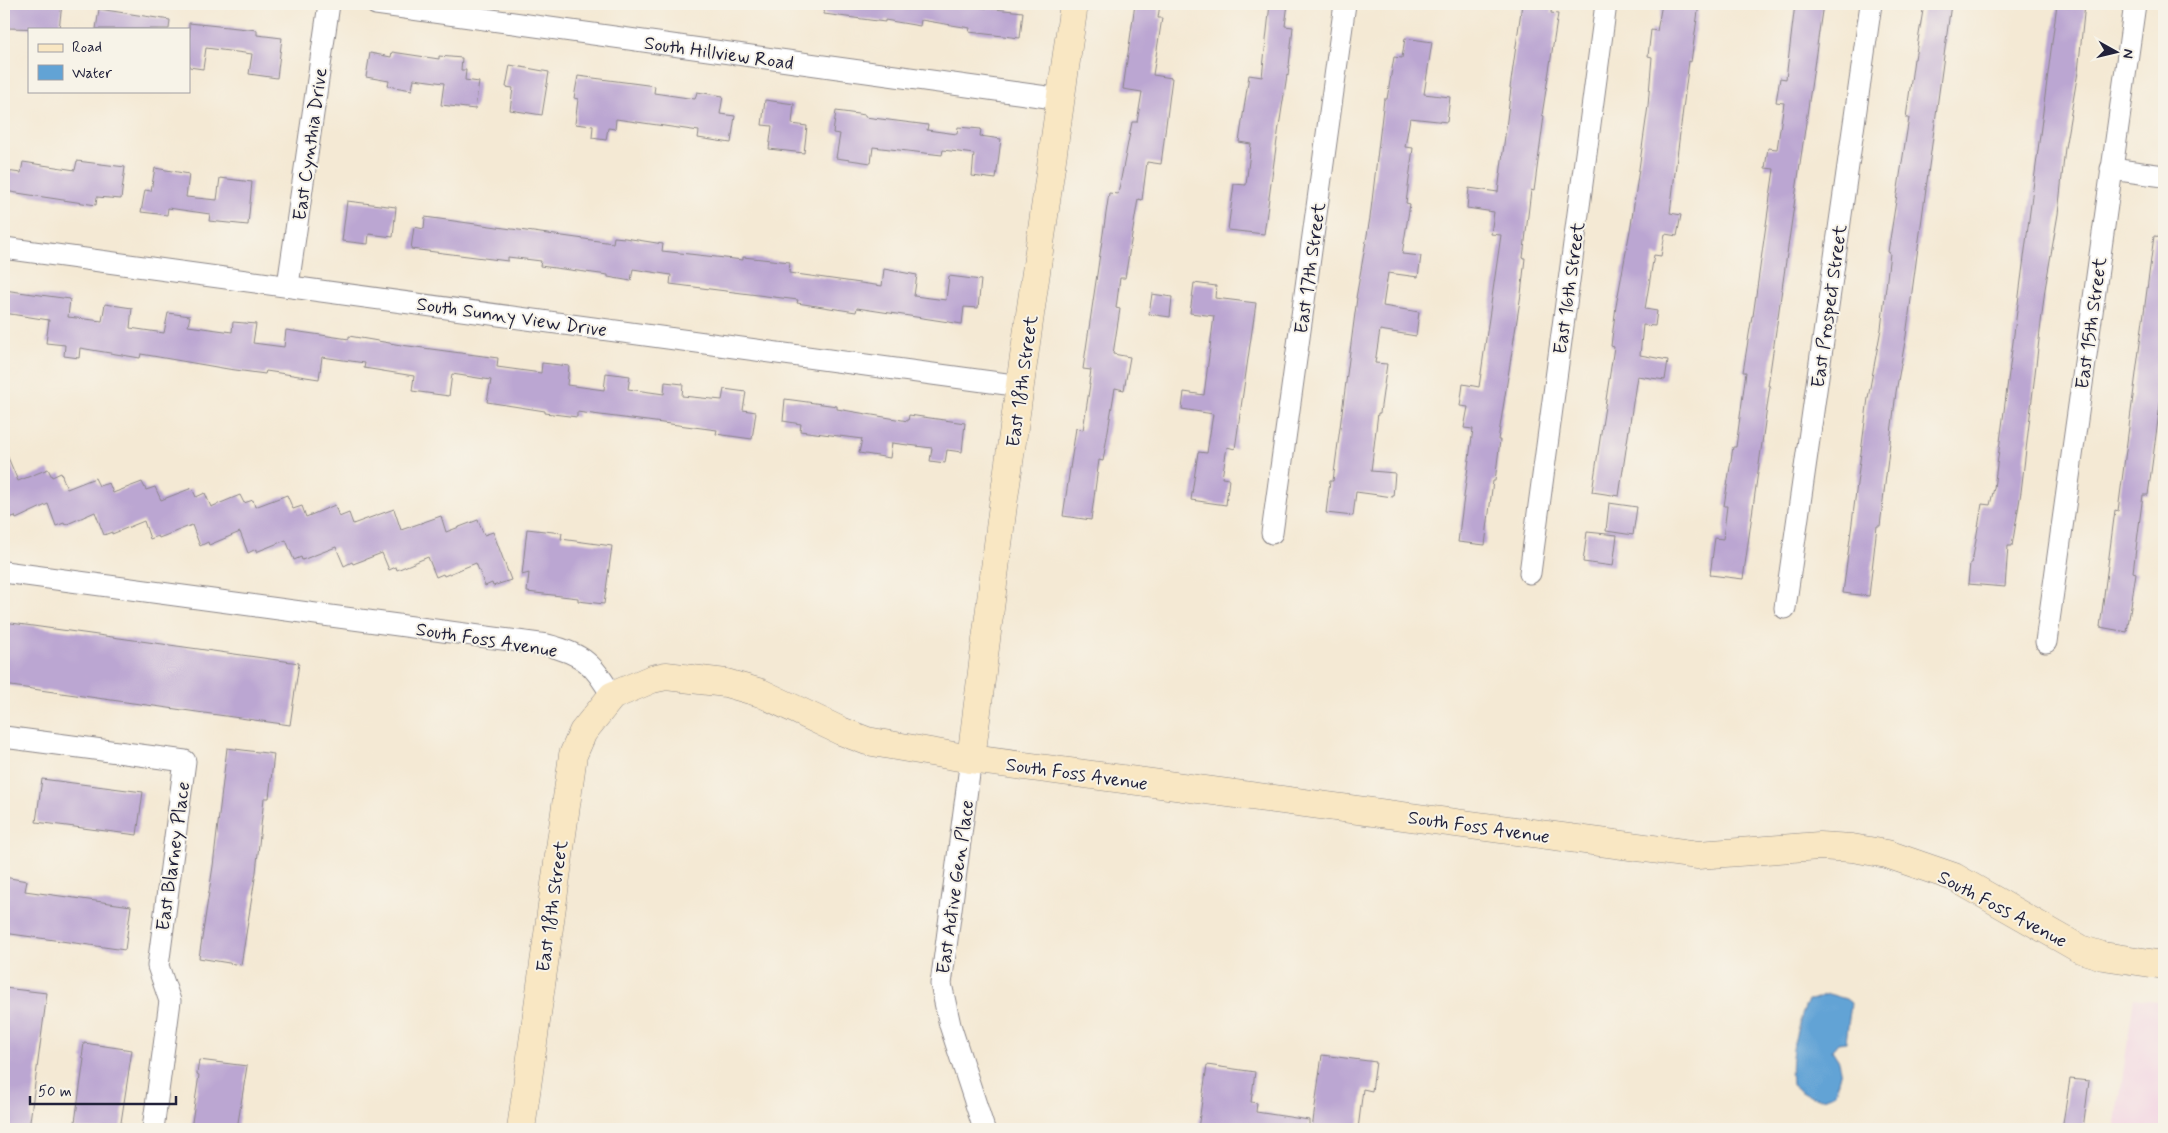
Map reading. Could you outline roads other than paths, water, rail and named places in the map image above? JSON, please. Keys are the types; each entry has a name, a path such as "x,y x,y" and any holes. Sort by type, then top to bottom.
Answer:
{"street":[{"name":"East Cynthia Drive","path":"288,285 329,4"},
{"name":"South Hillview Road","path":"376,4 1061,99"},
{"name":"East 18th Street","path":"971,759 1074,4"},
{"name":"East 17th Street","path":"1272,533 1345,4"},
{"name":"East 16th Street","path":"1530,573 1606,4"},
{"name":"East Prospect Street","path":"1785,608 1871,4"},
{"name":"East 15th Street","path":"2046,642 2111,170 2136,4"},
{"path":"2111,170 2164,176"},
{"name":"South Sunny View Drive","path":"4,248 288,285 1021,386"},
{"name":"South Foss Avenue","path":"4,572 547,645 570,652 591,663 612,696 652,679 666,676 726,683 761,693 841,731 867,741 971,759 1698,855 1819,846 1852,848 1887,854 1954,877 2080,949 2103,956 2164,965"},
{"name":"East 18th Street","path":"521,1129 570,765 583,732 612,696"},
{"name":"East Blarney Place","path":"4,737 185,761 158,966 170,1001 153,1129"},
{"name":"East Active Gen Place","path":"971,759 941,984 950,1025 984,1129"}],"water":[{"path":"1829,994 1846,999 1851,1003 1846,1042 1838,1043 1832,1050 1839,1061 1841,1070 1835,1093 1818,1098 1807,1095 1792,1085 1793,1052 1797,1031 1808,1000"}]}
